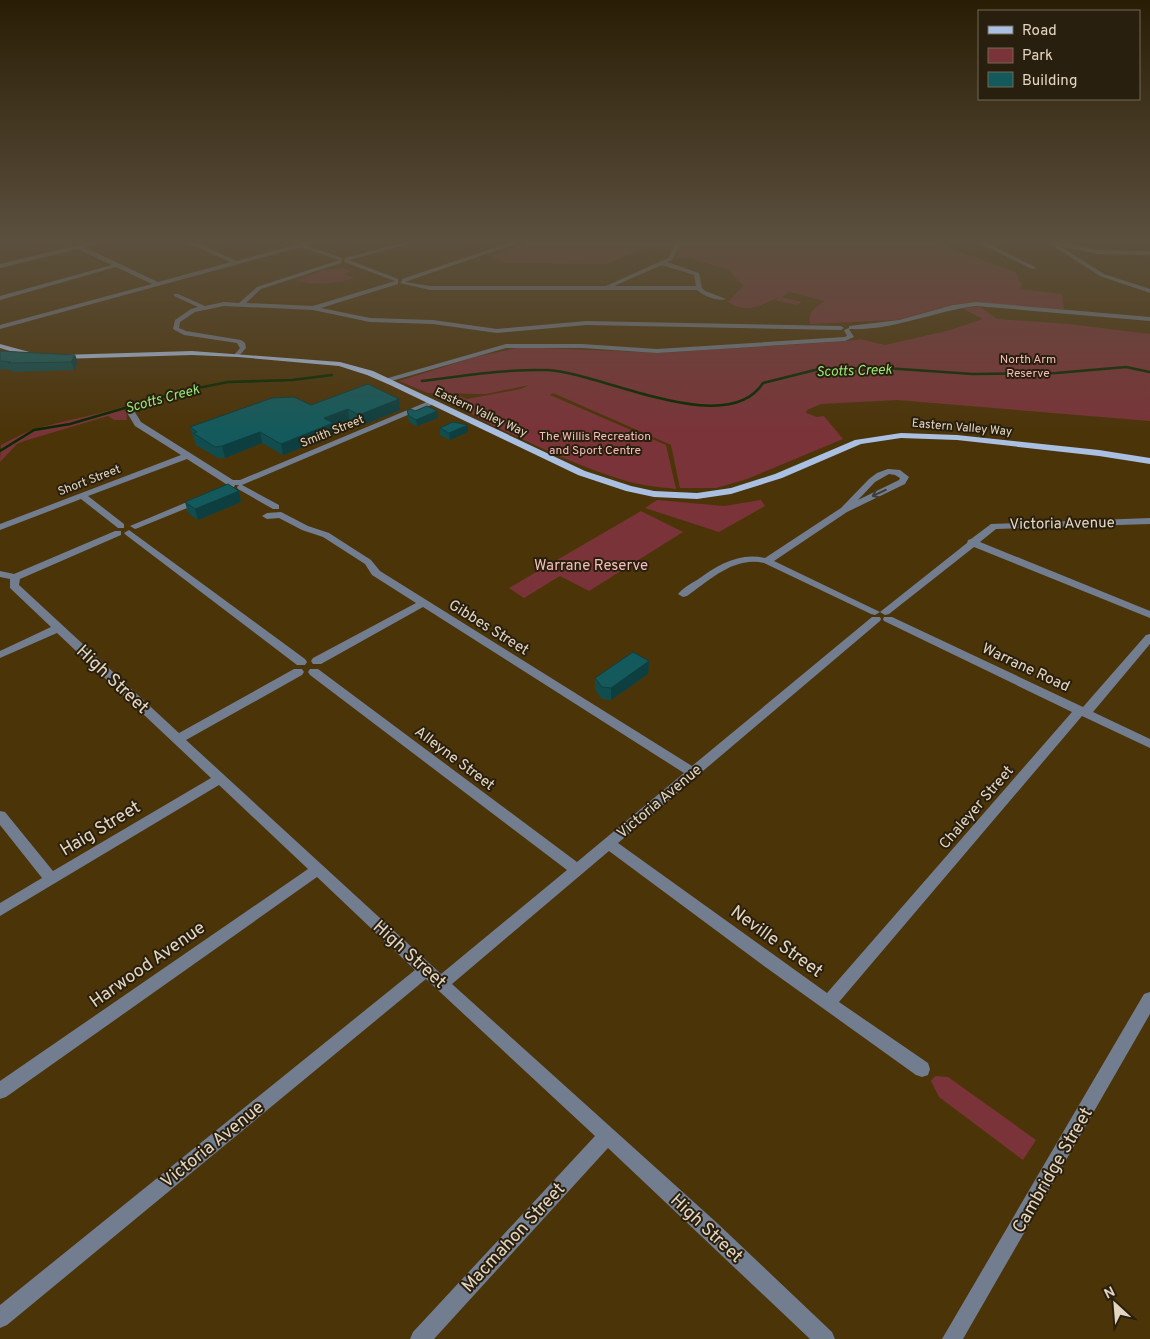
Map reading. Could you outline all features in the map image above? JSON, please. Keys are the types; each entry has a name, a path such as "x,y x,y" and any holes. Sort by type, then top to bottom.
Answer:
{"main road":[{"path":"0,346 16,353 40,356"},
{"name":"Eastern Valley Way","path":"54,357 192,353 340,364 385,380 601,481 666,495 702,495 740,490 766,482 853,444 876,438 903,435 961,438 1150,461"}],"street":[{"path":"0,327 82,304"},
{"path":"197,304 202,307"},
{"path":"313,308 325,304"},
{"path":"238,355 243,348 242,343 239,341 188,334 176,328 180,317 202,307 240,305 313,308 370,320 461,325 504,331 586,323 846,328 899,322 953,307 972,304"},
{"path":"982,304 1150,319"},
{"path":"385,380 506,346 582,346 657,351 698,346 845,339 851,337 846,328"},
{"name":"Smith Street","path":"242,484 432,403"},
{"path":"130,411 138,424 228,487 242,484 276,507"},
{"name":"Short Street","path":"0,527 186,456"},
{"path":"767,561 844,510 902,482 905,477 893,471 880,473 844,510"},
{"path":"82,496 300,667"},
{"path":"0,574 15,578 206,497"},
{"name":"Gibbes Street","path":"268,516 281,515 305,528 326,535 368,562 376,573 693,773"},
{"name":"Victoria Avenue","path":"442,983 881,616 971,542 991,528 1003,524 1150,521"},
{"path":"971,542 1150,615"},
{"name":"Warrane Road","path":"683,594 734,561 753,557 767,561 1150,744"},
{"name":"High Street","path":"15,578 14,586 58,628 825,1339"},
{"path":"178,739 300,667 308,660 315,666 423,603"},
{"path":"0,655 58,628"},
{"name":"Chaleyer Street","path":"829,1002 1078,713 1088,710 1150,637"},
{"name":"Alleyne Street","path":"315,666 577,870"},
{"name":"Haig Street","path":"0,910 220,778"},
{"path":"0,816 51,880"},
{"name":"Neville Street","path":"609,844 768,961 922,1069"},
{"name":"Harwood Avenue","path":"0,1092 318,869"},
{"name":"Victoria Avenue","path":"0,1318 426,970"},
{"name":"Cambridge Street","path":"952,1339 1150,999"},
{"name":"Macmahon Street","path":"420,1339 607,1136"}],"green space":[{"path":"732,304 761,304 747,308"},
{"path":"820,304 953,304 897,320 810,324 810,316"},
{"path":"999,304 1063,304 1064,309"},
{"path":"980,307 997,319 1069,324 1150,334 1150,421 897,400 821,404 807,410 806,413 817,417 824,416 843,439 747,479 716,488 680,488 671,445 553,393 550,395 666,445 676,489 636,483 595,471 526,441 437,397 453,394 467,399 521,389 529,385 486,394 428,393 399,381 475,357 521,347 660,353 860,339 885,345 950,330 983,319 962,308"},
{"path":"122,407 126,411 127,420 114,420 108,416 24,441 17,444 0,462 1,445 23,434"},
{"path":"657,500 724,506 761,500 765,506 719,532 645,508"},
{"name":"Warrane Reserve","path":"641,511 683,532 589,591 560,576 524,598 509,588"},
{"path":"935,1076 948,1077 1036,1140 1023,1160 939,1097 931,1081"}],"building":[{"path":"0,351 75,355 71,362 8,363 11,362 0,361"},
{"path":"368,384 399,399 359,415 348,409 324,418 333,423 281,444 260,432 215,447 193,433 197,432 190,427 272,398 294,397 311,405"},
{"path":"427,406 437,411 416,420 409,416 407,410 415,411"},
{"path":"453,422 468,425 449,433 440,428"},
{"path":"228,484 239,491 195,509 185,502"},
{"path":"633,652 649,661 611,688 602,687 595,678"}],"waterway":[{"name":"Scotts Creek","path":"422,381 500,372 547,370 570,373 661,399 693,404 722,405 746,399 763,383 819,369 885,368 973,374 1056,373 1126,367 1150,372"},
{"name":"Scotts Creek","path":"0,451 34,430 70,424 183,391 228,382 292,380 332,375"}],"park label":[{"name":"North Arm Reserve","path":"1028,366"},
{"name":"The Willis Recreation and Sport Centre","path":"595,443"}]}
